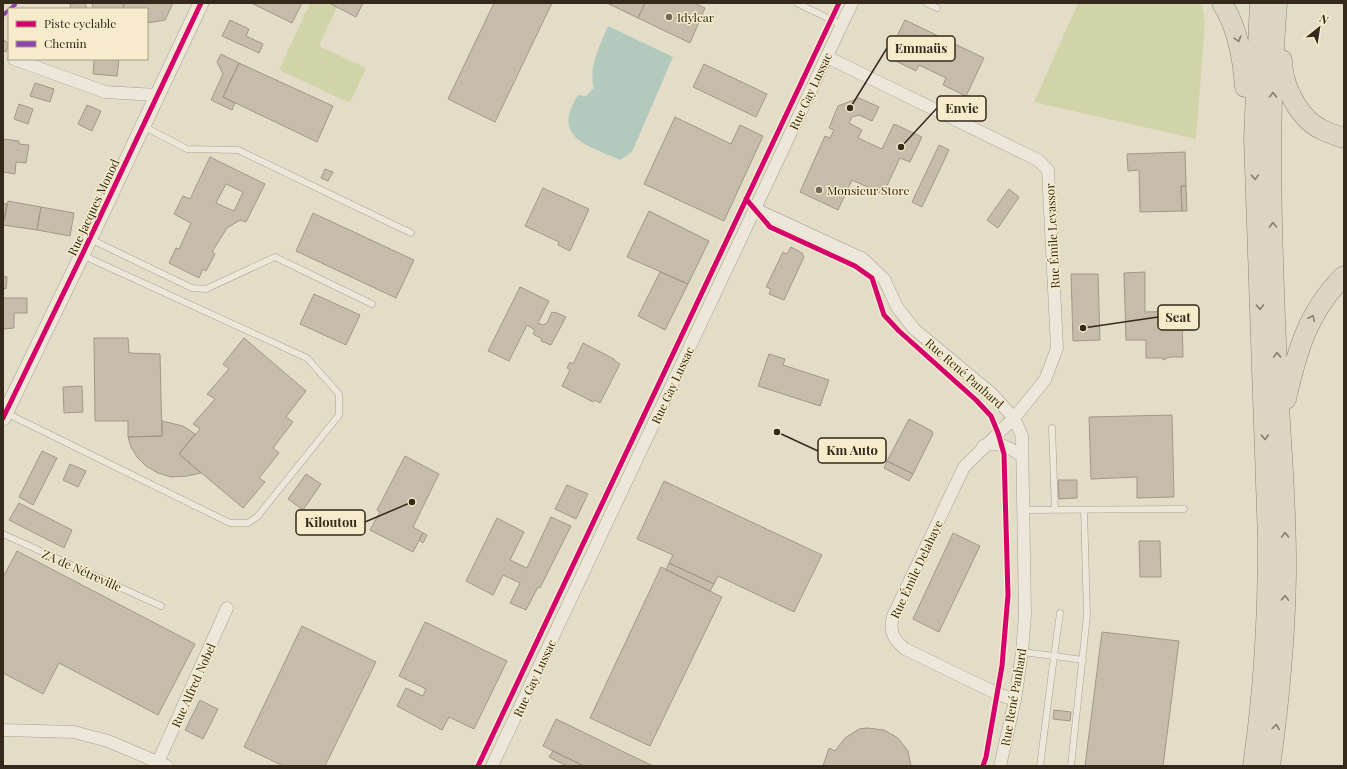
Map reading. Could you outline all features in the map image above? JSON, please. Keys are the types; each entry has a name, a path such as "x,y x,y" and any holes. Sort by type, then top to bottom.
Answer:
{"highway":[{"path":"1222,3 1233,24 1240,47 1246,107 1254,138"},
{"path":"1253,766 1265,663 1268,599 1268,533 1254,138 1260,3"},
{"path":"1270,766 1283,656 1286,574 1272,150 1274,37 1277,3"},
{"path":"1280,3 1282,64 1288,91 1306,119 1325,132 1344,138"},
{"path":"1280,422 1295,356 1318,307 1333,287 1344,276"}],"street":[{"name":"Rue Jacques Monod","path":"5,409 90,239 200,3"},
{"name":"Rue Gay Lussac","path":"492,766 852,3"},
{"name":"Rue Émile Levassor","path":"826,57 1038,160 1048,170 1057,348 1045,380 1014,418"},
{"path":"17,60 105,92 158,95"},
{"name":"Rue René Panhard","path":"755,209 863,259 884,279 897,307 914,329 991,394 1014,418 1022,436 1024,615 1022,652 1015,700 1000,766"},
{"name":"Rue Émile Delahaye","path":"1014,418 983,446 964,467 893,616 890,628 895,640 904,649 998,694 1015,700"},
{"path":"983,446 990,444 1001,445 1022,456"},
{"name":"Rue Alfred Nobel","path":"6,734 40,730 74,732 108,741 162,764 227,608"}],"lane":[{"path":"797,3 842,25"},
{"path":"926,3 937,8"},
{"path":"143,126 187,149 238,150 411,233"},
{"path":"90,239 192,288 206,289 275,257 372,304"},
{"path":"5,409 230,523 248,523 256,517 339,415 339,394 307,358 82,254"},
{"path":"1052,428 1055,510"},
{"path":"1023,510 1184,508"},
{"path":"1071,766 1087,615 1084,510"},
{"name":"ZA de Nétreville","path":"3,534 161,606"},
{"path":"1040,766 1060,614"},
{"path":"1022,652 1083,660"}],"green space":[{"path":"310,3 329,3 337,7 319,46 366,68 350,103 279,70"},
{"path":"1078,3 1199,3 1202,6 1205,22 1196,139 1034,102"}],"shaded area":[{"path":"608,26 673,57 632,152 620,160 596,150 576,138 571,131 569,121 571,110 578,95 586,96 594,88 594,64 598,48"}],"building":[{"path":"85,3 87,8 71,8 70,4"},
{"path":"92,3 123,3 124,8 93,8"},
{"path":"123,3 173,3 165,20 148,23 148,8 124,8"},
{"path":"251,3 302,3 292,23"},
{"path":"329,3 363,3 356,17"},
{"path":"494,3 552,3 495,122 448,99"},
{"path":"607,3 645,3 638,18"},
{"path":"645,3 694,3 705,8 690,43 638,18"},
{"path":"230,20 249,29 246,36 263,44 259,53 222,36"},
{"path":"905,20 984,58 966,96 943,85 946,78 919,65 916,71 896,61 898,55 891,51 894,45 890,42 892,37 896,38"},
{"path":"3,40 8,42 8,46 6,52 3,51"},
{"path":"221,54 239,63 223,97 235,103 232,110 211,100 223,74 217,62"},
{"path":"94,60 119,60 117,76 93,74"},
{"path":"239,63 333,106 317,142 223,97"},
{"path":"704,64 767,94 756,117 693,87"},
{"path":"35,83 54,89 50,102 30,96"},
{"path":"859,98 879,107 872,121 859,115 852,117 849,123 862,130 858,138 882,149 894,124 922,137 910,162 900,158 883,194 852,180 838,210 800,192 825,136 830,138 834,130 829,128 838,106"},
{"path":"19,104 33,109 28,124 14,119"},
{"path":"87,105 101,111 92,131 78,124"},
{"path":"675,117 731,144 740,125 763,136 724,221 644,184"},
{"path":"3,139 19,141 19,144 29,145 26,163 16,162 15,174 3,172"},
{"path":"939,145 949,150 922,207 912,202"},
{"path":"1185,152 1186,186 1181,186 1182,211 1140,212 1139,170 1128,171 1127,154"},
{"path":"210,157 265,184 246,222 240,220 227,228 212,252 215,254 206,271 203,269 199,278 169,263 176,248 179,249 191,223 174,214 183,196 190,199","holes":["226,184 243,192 234,211 216,203"]},
{"path":"325,169 333,172 328,181 321,178"},
{"path":"1181,186 1186,186 1187,211 1182,211"},
{"path":"543,188 589,209 570,251 558,245 559,242 525,226"},
{"path":"1009,189 1019,197 998,228 987,220"},
{"path":"8,201 41,207 37,230 3,225"},
{"path":"3,203 7,204 3,225"},
{"path":"41,207 74,213 70,236 37,230"},
{"path":"649,211 709,241 688,284 627,257"},
{"path":"313,213 414,260 396,298 296,251"},
{"path":"791,247 802,253 804,257 784,300 769,294 771,289 766,287 783,252 787,254"},
{"path":"660,272 688,284 665,330 638,316"},
{"path":"1145,272 1145,312 1182,311 1183,357 1170,357 1163,360 1163,358 1146,358 1146,340 1126,340 1124,273"},
{"path":"1071,274 1098,274 1100,340 1073,341"},
{"path":"3,276 7,277 6,289 3,288"},
{"path":"520,287 549,301 538,323 543,325 547,323 552,312 566,317 551,345 541,341 542,339 533,334 535,330 527,325 509,361 488,351"},
{"path":"314,294 360,315 346,345 300,324"},
{"path":"3,298 27,298 27,313 14,313 14,328 3,329"},
{"path":"94,338 128,338 129,353 160,354 162,436 128,437 128,421 95,421"},
{"path":"244,338 306,391 286,417 293,422 273,448 279,453 259,478 265,482 243,508 179,454 200,429 193,424 215,399 207,394 229,369 223,364"},
{"path":"583,343 614,359 620,364 600,403 595,400 593,402 562,386 570,370 567,368 570,362 573,364"},
{"path":"769,354 785,359 783,365 829,380 820,406 758,386"},
{"path":"82,386 83,412 64,413 63,387"},
{"path":"1172,415 1174,497 1137,498 1137,477 1091,479 1089,417"},
{"path":"909,419 932,431 933,434 913,474 887,461"},
{"path":"162,421 183,426 195,434 179,454 201,473 171,477 158,473 146,466 137,457 131,447 128,437 162,436"},
{"path":"42,451 57,458 33,505 19,497"},
{"path":"405,456 439,474 413,527 423,533 413,552 370,530 380,512 377,510"},
{"path":"887,461 913,474 909,481 884,468"},
{"path":"70,464 86,471 78,487 63,480"},
{"path":"306,474 321,484 303,510 288,499"},
{"path":"1058,480 1077,480 1077,498 1059,499"},
{"path":"664,481 822,555 794,612 718,576 714,584 669,563 673,555 637,539"},
{"path":"567,485 588,494 576,519 555,509"},
{"path":"19,503 72,530 64,548 9,520"},
{"path":"551,517 571,526 540,588 538,587 526,610 510,603 520,583 503,575 493,595 466,581 497,518 524,532 510,560 527,568"},
{"path":"423,533 427,535 423,543 419,540"},
{"path":"953,533 980,546 939,632 913,619"},
{"path":"1139,541 1160,541 1161,577 1140,577"},
{"path":"17,551 195,644 158,715 59,663 43,694 3,673 3,577"},
{"path":"669,563 714,584 710,591 666,570"},
{"path":"661,567 722,597 650,746 590,718"},
{"path":"425,622 507,661 474,729 449,717 442,730 397,706 406,688 423,696 426,689 399,676"},
{"path":"302,626 376,662 325,766 283,766 244,747"},
{"path":"1102,632 1179,641 1163,766 1085,766"},
{"path":"200,700 218,709 203,739 185,730"},
{"path":"1054,710 1071,712 1070,721 1053,719"},
{"path":"556,719 653,766 584,766 553,751 543,746"},
{"path":"867,728 884,730 898,738 908,751 911,766 823,766 829,748 835,751 845,738 859,729"},
{"path":"553,751 584,766 567,766 549,757"}],"marked path":[{"path":"11,8 17,3"},
{"path":"3,15 8,11"}],"cycle path":[{"path":"3,418 201,3"},
{"path":"478,766 839,3"},
{"path":"746,199 770,227 855,266 872,278 884,315 899,331 976,400 991,416 1004,454 1008,595 1002,666 986,757 983,766"}],"place":[{"name":"Idylcar","path":"669,17"},
{"name":"Emmaüs","path":"850,108"},
{"name":"Envie","path":"901,147"},
{"name":"Monsieur Store","path":"819,190"},
{"name":"Seat","path":"1083,328"},
{"name":"Km Auto","path":"777,432"},
{"name":"Kiloutou","path":"412,502"}]}
